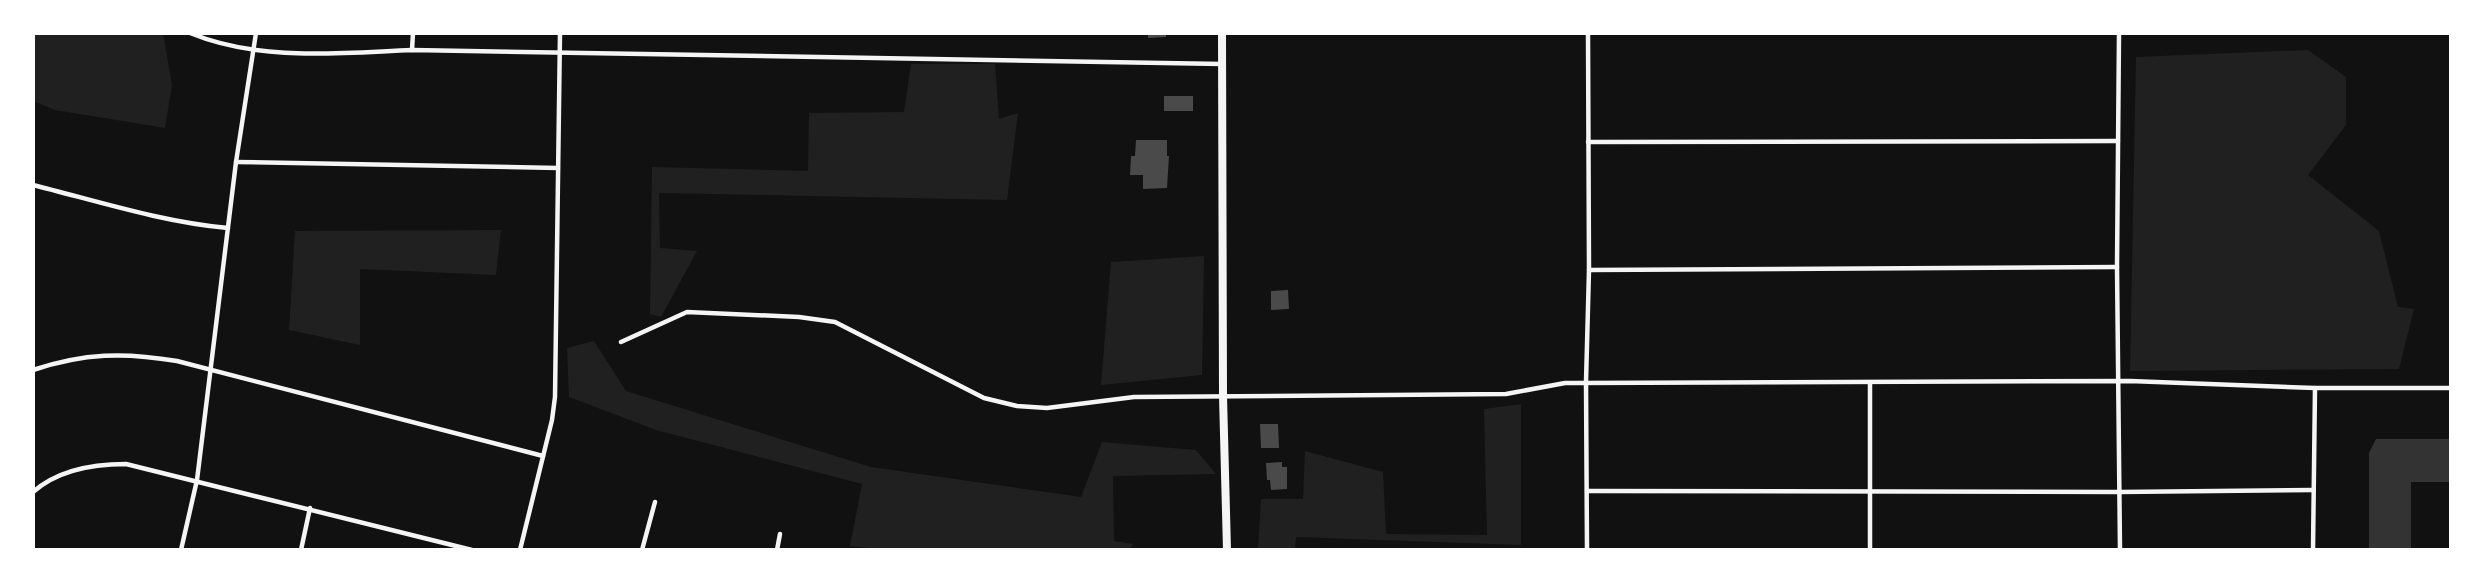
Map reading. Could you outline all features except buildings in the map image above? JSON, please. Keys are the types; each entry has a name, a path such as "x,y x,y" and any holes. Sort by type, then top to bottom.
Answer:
{"highway":[{"path":"1222,33 1223,396 1227,550"}],"street":[{"path":"190,33 210,41 254,50 295,54 412,50 1222,64"},
{"path":"181,550 197,480 236,162 256,33"},
{"path":"412,50 413,33"},
{"path":"520,550 555,397 560,33"},
{"path":"1587,550 1588,33"},
{"path":"2119,33 2117,267 2120,550"},
{"path":"1588,142 2118,141"},
{"path":"236,162 558,168"},
{"path":"33,185 166,219 199,226 228,228"},
{"path":"1589,270 2117,267"},
{"path":"621,342 687,312 799,317 835,322 984,397 1017,406 1047,408 1134,397 1506,394 1565,383 1586,382 2118,382 2315,388 2451,388"},
{"path":"33,370 64,360 117,354 177,361 543,456"},
{"path":"1870,383 1870,550"},
{"path":"2313,550 2315,388"},
{"path":"33,492 79,468 103,464 140,466 472,550"},
{"path":"1587,491 2313,490"},
{"path":"642,550 654,502"},
{"path":"301,550 310,508"},
{"path":"777,550 780,534"}],"shaded area":[{"path":"33,33 163,33 172,85 165,128 55,110 33,101"},
{"path":"2308,50 2346,77 2346,125 2308,175 2379,231 2398,307 2414,309 2399,369 2130,371 2136,57"},
{"path":"911,64 995,64 999,119 1018,113 1007,200 659,193 660,248 697,251 661,317 650,314 652,167 808,171 809,113 904,112"},
{"path":"501,230 496,275 360,269 360,345 289,330 295,231"},
{"path":"1204,256 1202,375 1101,385 1111,262"},
{"path":"594,341 626,391 871,467 1081,497 1102,442 1196,450 1216,474 1113,476 1114,541 1133,544 1130,550 888,550 850,546 862,484 656,430 569,397 567,348"},
{"path":"1521,404 1521,545 1296,537 1295,550 1258,550 1261,499 1303,499 1305,451 1383,472 1386,534 1487,535 1484,409"},
{"path":"2376,439 2451,439 2451,482 2411,482 2411,550 2369,550 2369,453"}]}
